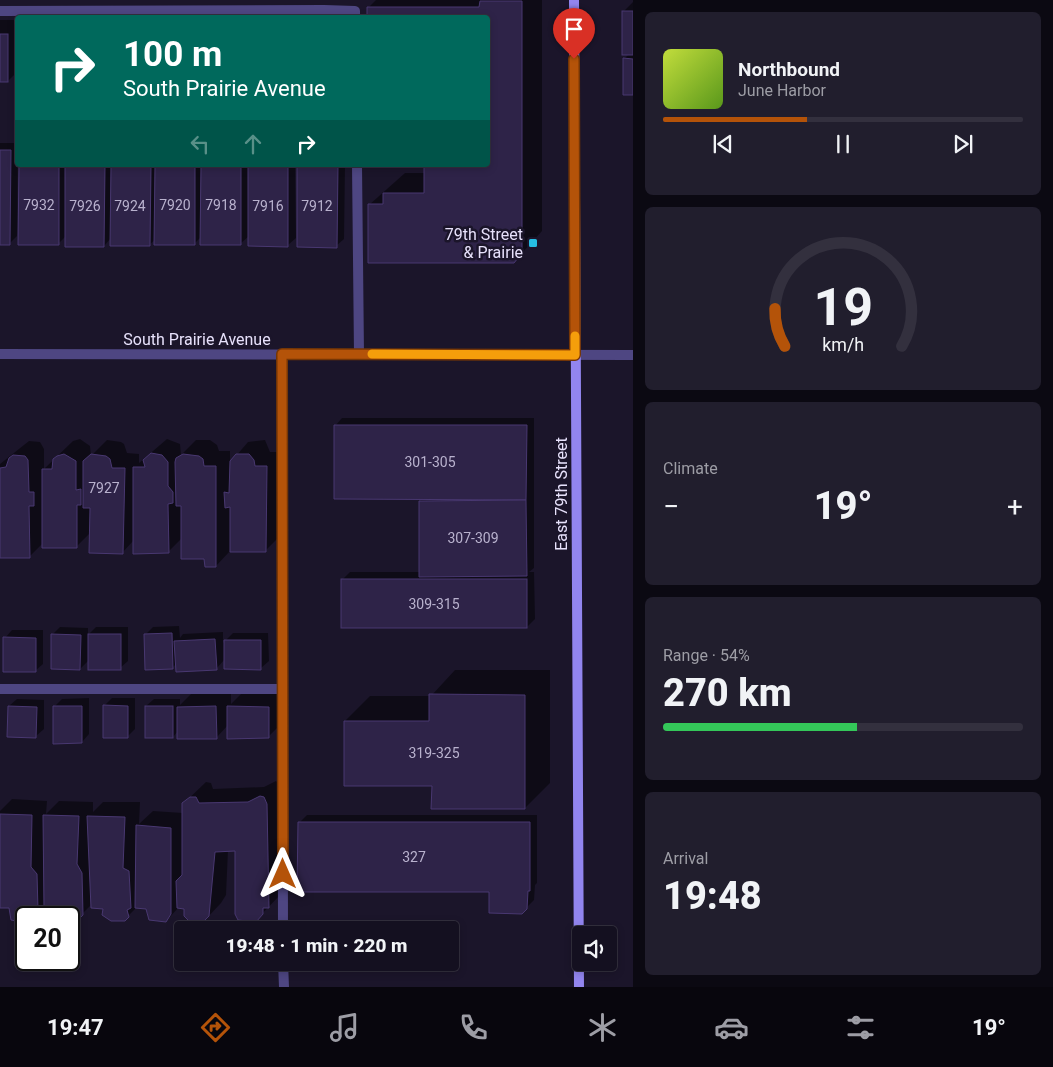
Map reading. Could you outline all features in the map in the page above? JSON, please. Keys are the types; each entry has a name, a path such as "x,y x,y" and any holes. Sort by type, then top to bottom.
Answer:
{"main road":[{"name":"East 79th Street","path":"574,0 579,987"}],"street":[{"path":"0,11 324,5 355,11 355,15"},
{"path":"357,167 359,354"},
{"name":"South Prairie Avenue","path":"0,354 633,355"},
{"path":"282,354 283,921"},
{"path":"0,689 283,689"},
{"path":"283,971 284,987"}],"building":[{"path":"480,1 522,1 522,253 514,263 368,263 368,204 383,204 383,193 424,193 424,167 490,167 490,15 367,15 367,7 479,7"},
{"path":"622,11 633,11 633,55 622,55"},
{"path":"0,34 8,34 8,82 0,82"},
{"path":"623,58 633,59 633,95 623,95"},
{"path":"0,150 11,150 10,245 0,245"},
{"path":"19,167 59,167 59,245 18,245"},
{"path":"65,167 105,167 104,247 65,247"},
{"path":"111,167 151,167 150,246 110,246"},
{"path":"155,167 195,167 195,245 154,245"},
{"path":"201,167 241,167 241,245 200,245"},
{"path":"248,167 288,167 288,247 248,246"},
{"path":"297,167 338,167 337,248 297,247"},
{"path":"334,425 527,425 526,500 334,499"},
{"path":"151,453 162,455 168,462 168,486 173,492 173,503 168,504 169,553 133,554 133,467 145,467 143,460"},
{"path":"64,454 76,461 76,490 81,489 81,505 77,505 77,548 42,548 42,469 52,469 53,459"},
{"path":"91,454 106,456 110,459 112,468 125,468 123,554 89,553 90,508 83,508 83,461"},
{"path":"183,454 199,456 203,459 204,466 216,466 216,567 205,567 204,559 181,559 181,506 176,506 175,462 176,458"},
{"path":"236,454 249,454 254,460 255,466 267,466 266,552 230,552 230,507 225,508 224,492 229,493 230,461"},
{"path":"13,455 25,456 28,460 29,492 34,492 34,506 29,506 30,558 0,558 0,468 6,467 9,458"},
{"path":"526,500 527,576 419,577 419,501"},
{"path":"341,579 527,579 527,628 341,628"},
{"path":"172,633 173,669 145,670 144,634"},
{"path":"51,634 81,635 80,670 51,669"},
{"path":"88,634 121,634 121,670 88,670"},
{"path":"3,637 36,638 36,672 3,672"},
{"path":"215,639 217,670 176,672 174,641"},
{"path":"224,640 261,640 261,670 224,669"},
{"path":"429,694 525,695 525,809 431,809 432,786 344,786 344,721 429,721"},
{"path":"103,705 128,706 128,738 103,738"},
{"path":"8,706 37,707 36,738 7,737"},
{"path":"53,706 82,706 82,743 53,744"},
{"path":"145,706 173,706 173,738 145,738"},
{"path":"216,706 217,739 177,739 177,707"},
{"path":"227,706 269,707 269,738 227,739"},
{"path":"260,796 264,797 267,804 269,908 263,908 263,914 257,921 238,920 235,914 235,851 215,852 209,916 204,921 189,921 184,916 184,909 177,908 176,881 182,875 182,803 190,797 196,797 199,803 248,802"},
{"path":"0,814 32,815 31,867 37,874 38,906 15,906 15,921 11,920 9,908 0,908"},
{"path":"43,815 79,816 77,864 82,873 83,915 80,918 80,906 44,906"},
{"path":"87,816 125,817 123,868 129,871 131,908 127,910 129,917 125,921 111,921 102,915 103,909 91,908"},
{"path":"298,822 530,822 530,891 528,891 527,909 522,914 489,913 489,892 297,892"},
{"path":"136,825 171,828 171,914 166,922 149,920 146,909 135,908"}],"slow traffic":[{"path":"372,354 575,355 575,336"}],"place":[{"name":"79th Street & Prairie","path":"533,243"}],"route":[{"path":"283,874 282,354 575,355 574,59"}]}
